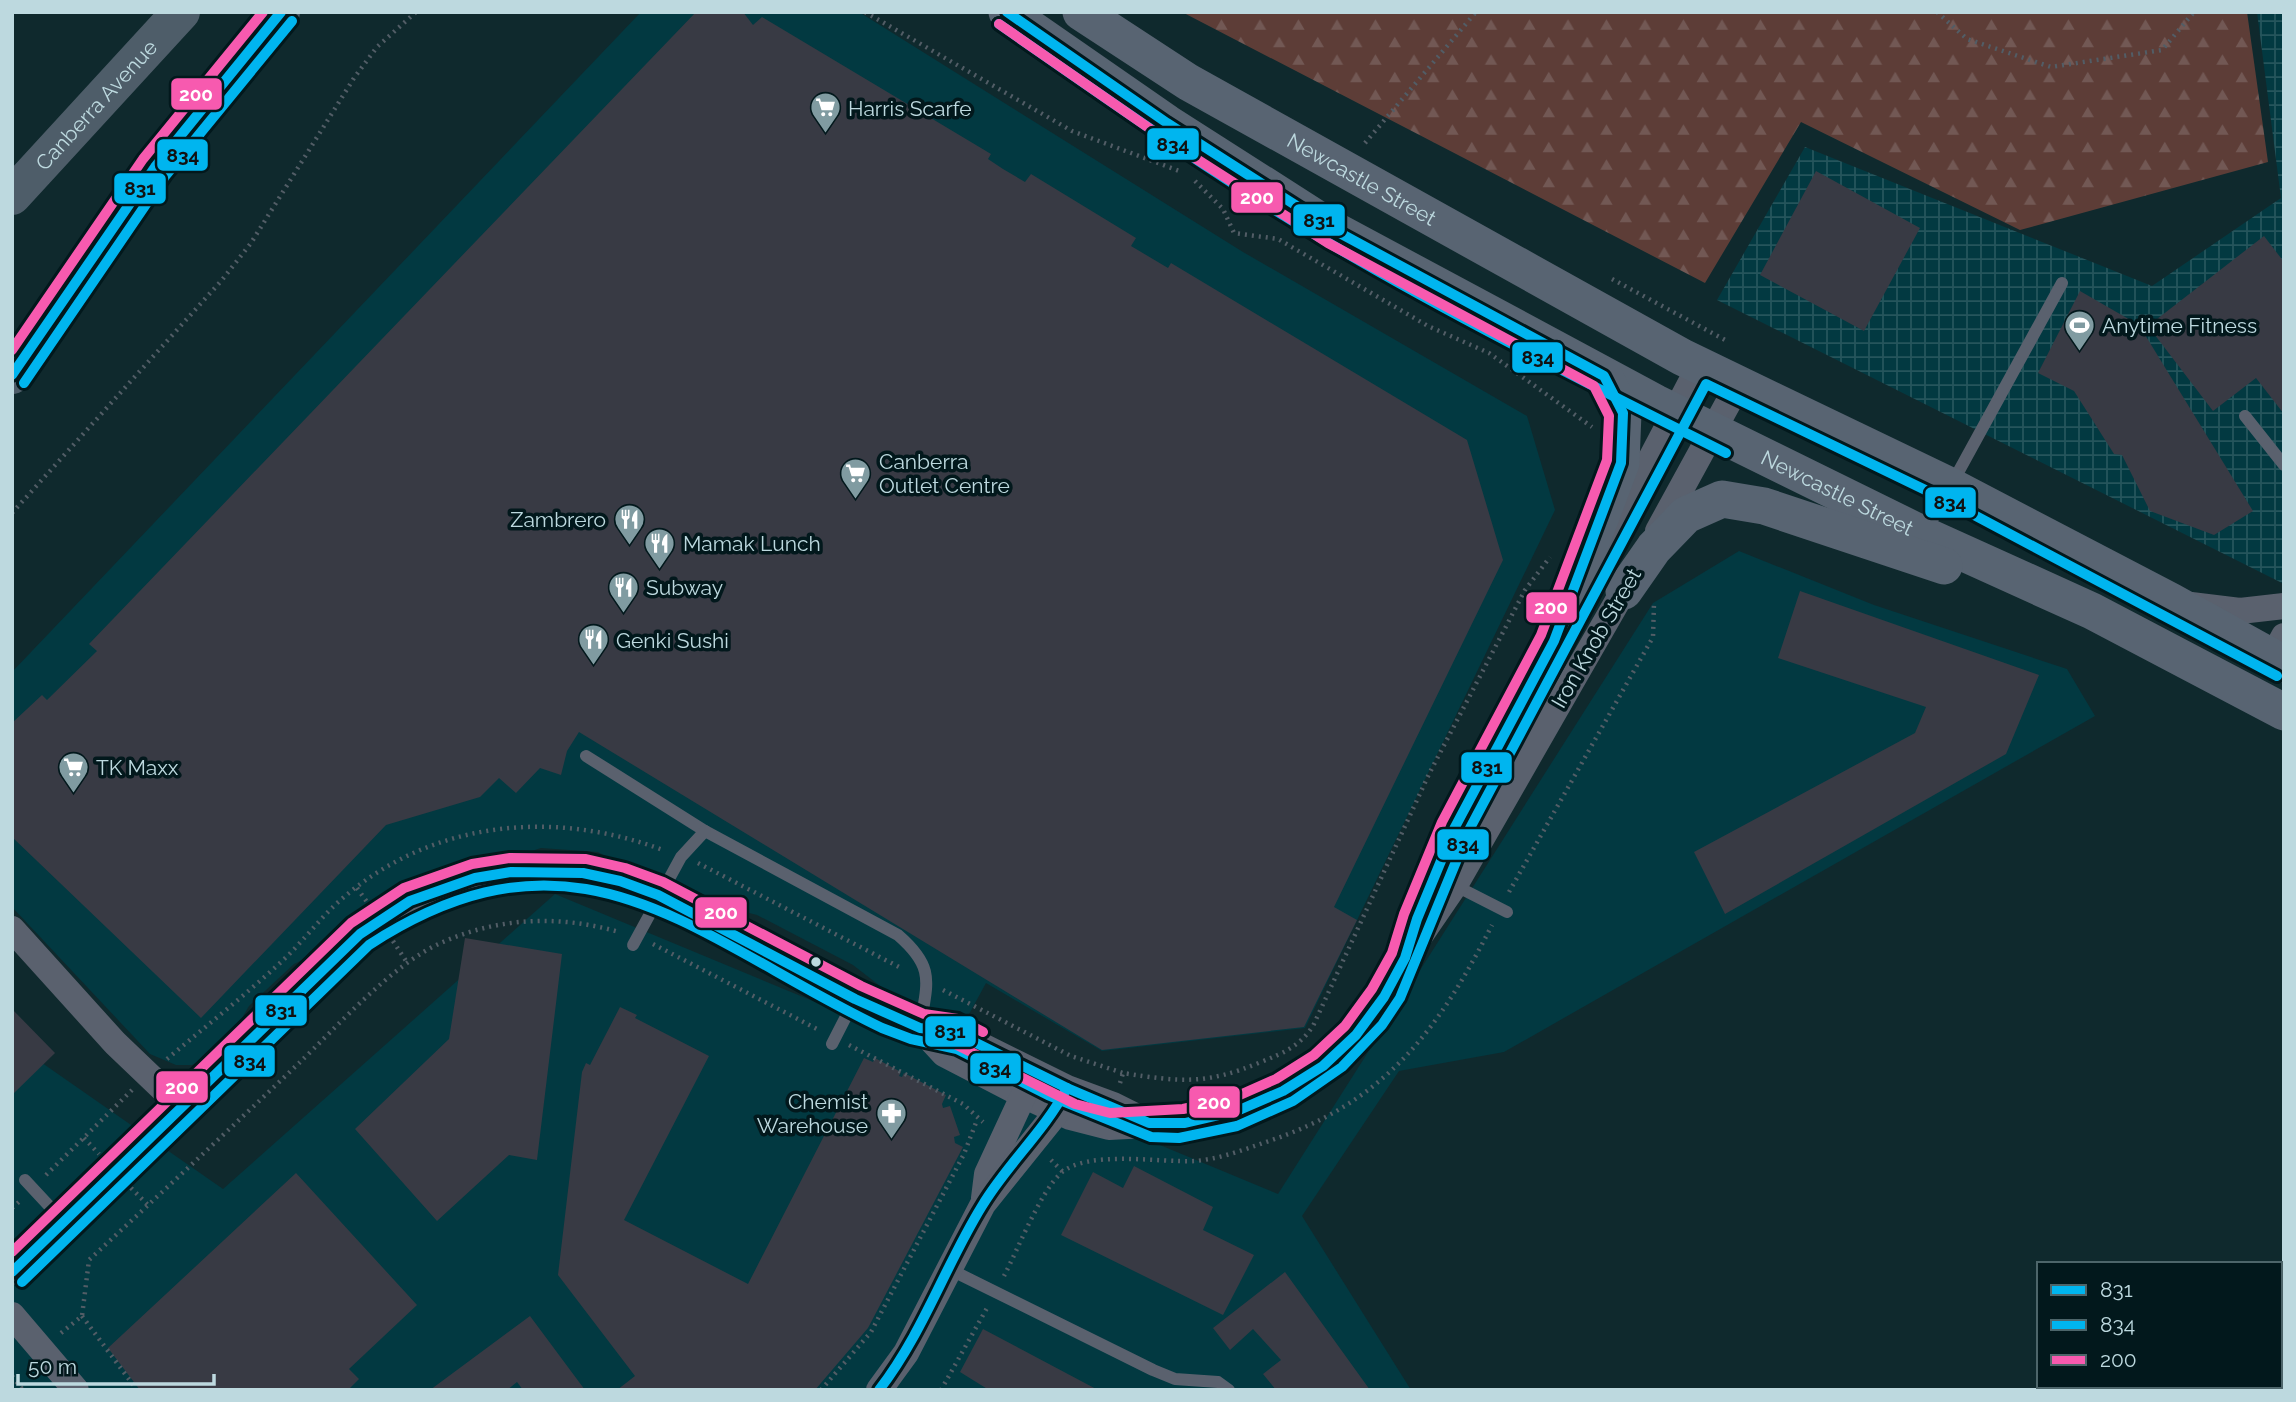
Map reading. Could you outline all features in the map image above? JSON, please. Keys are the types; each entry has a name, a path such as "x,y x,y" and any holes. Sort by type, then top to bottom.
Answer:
{"highway":[{"name":"Canberra Avenue","path":"12,196 181,12"},
{"path":"12,375 155,167 281,12"}],"main road":[{"name":"Newcastle Street","path":"1007,12 1167,123 1336,231 1604,376 1924,535 2092,611 2276,680"},
{"name":"Newcastle Street","path":"1081,12 1188,82 1700,365 1950,486 2172,602 2276,680"},
{"path":"1555,641 1621,463 1623,413 1604,376"},
{"path":"1623,591 1654,548 1686,515 1722,499 1764,506 1929,562 2092,611"}],"street":[{"name":"Iron Knob Street","path":"1445,879 1455,827 1700,365"},
{"name":"Iron Knob Street","path":"12,1272 360,934 410,901 475,878 547,870 620,881 658,895 855,999 920,1028 954,1032 1029,1084 1062,1100 1111,1116 1149,1123 1185,1123 1237,1111 1283,1091 1323,1066 1356,1035 1384,997 1445,879 1623,591 1738,385"},
{"path":"2172,602 2240,611 2284,606"},
{"path":"12,929 183,1108"},
{"path":"983,1203 987,1174 1029,1084"},
{"path":"887,1387 983,1203 1062,1100"},
{"path":"12,1315 76,1390"}],"lane":[{"path":"1924,535 2063,283"},
{"path":"2245,416 2284,465"},
{"path":"586,756 705,831 898,935 920,954 927,981 920,1028"},
{"path":"635,941 681,857 705,831"},
{"path":"1445,879 1507,912"},
{"path":"834,1041 855,999"},
{"path":"29,1184 64,1222"},
{"path":"950,1269 1153,1370 1175,1379 1218,1382 1229,1390"}],"path":[{"path":"12,513 222,280 251,243 354,78 377,47 416,12"},
{"path":"865,12 1072,131 1159,166 1186,173 1215,198 1234,233 1278,239 1428,326 1489,353 1594,428"},
{"path":"1365,144 1476,12"},
{"path":"1937,12 1967,39 2050,67 2162,50 2194,12"},
{"path":"12,1208 29,1184 148,1074 282,961 335,904 369,880 426,848 462,834 535,827 626,836 705,866 1071,1056 1123,1073 1170,1080 1214,1079 1291,1050 1302,1042 1314,1026 1429,774 1525,590 1555,550"},
{"path":"42,1349 82,1316 89,1260 356,1009 413,960 442,942 465,935 532,920 584,923 635,941 963,1104 977,1120 1005,1132"},
{"path":"1102,1157 1123,1073"},
{"path":"821,1390 871,1332 964,1154 977,1120"},
{"path":"1028,1145 1063,1172"},
{"path":"82,1316 137,1390"},
{"path":"12,1376 23,1390"}],"shaded area":[{"name":"Canberra Outlet Centre","path":"641,12 859,12 1243,252 1527,416 1555,510 1305,1028 1102,1051 986,983 961,1029 893,996 853,965 757,915 707,902 625,868 598,852 541,848 394,896 357,921 323,950 294,964 249,1006 231,1037 214,1054 192,1065 176,1065 150,1054 12,907 12,672"},
{"path":"2257,12 2284,12 2284,584 1717,300 1805,147 2152,286 2281,198"},
{"path":"1739,551 1874,605 2067,669 2095,716 1504,1052 1399,1071 1302,1216 1411,1390 12,1390 12,1042 223,1189 555,894 1278,1194 1653,603"}],"green space":[{"path":"1182,12 2247,12 2268,162 2020,230 1801,122 1705,283"}],"building":[{"name":"Canberra Outlet Centre","path":"696,12 743,12 753,25 762,17 991,154 988,159 1025,182 1031,174 1136,238 1131,246 1168,268 1171,263 1467,440 1503,560 1334,907 1357,920 1304,1027 1102,1050 579,732 567,751 561,775 540,768 516,793 499,778 480,797 386,825 201,1018 12,837 12,723 42,695 47,700 97,651 89,644"},
{"path":"1816,171 1920,228 1864,331 1760,275"},
{"path":"2264,236 2284,262 2284,414 2256,378 2213,411 2148,326"},
{"path":"2080,291 2139,325 2253,511 2214,535 2150,511 2122,455 2114,454 2074,391 2038,373"},
{"path":"1800,591 2039,675 2006,754 1725,914 1694,852 1915,733 1926,707 1778,658"},
{"path":"465,938 562,954 537,1160 509,1155 437,1221 355,1129 449,1039"},
{"path":"620,1007 637,1015 635,1018 709,1056 624,1220 748,1284 864,1058 873,1062 875,1058 901,1072 899,1076 902,1077 904,1073 946,1095 943,1108 950,1106 960,1135 954,1137 955,1143 963,1147 868,1328 815,1390 617,1390 635,1376 558,1275 582,1072 586,1063 590,1065"},
{"path":"12,1009 55,1053 12,1095"},
{"path":"1134,1166 1213,1207 1203,1230 1254,1255 1223,1315 1061,1235 1093,1172 1123,1188"},
{"path":"296,1173 417,1305 349,1369 359,1379 348,1390 140,1390 108,1348"},
{"path":"1285,1272 1370,1390 1276,1390 1263,1374 1281,1360 1253,1329 1230,1350 1213,1328"},
{"path":"530,1316 585,1390 523,1390 517,1382 507,1390 430,1390"},
{"path":"983,1329 1098,1390 989,1390 960,1372"}],"transit line":[{"name":"200","path":"12,350 143,159 263,12"},
{"name":"831","path":"12,375 155,167 281,12"},
{"name":"831","path":"12,1272 360,934 410,901 475,878 511,872 583,873 620,881 658,895 855,999 920,1028 954,1032 1067,1088 1149,1123 1185,1123 1237,1111 1283,1091 1323,1066 1356,1035 1384,997 1405,958 1417,919 1455,827 1554,641 1621,463 1623,413 1604,376 1336,231 1167,123 1007,12"},
{"name":"834","path":"24,383 166,175 292,21"},
{"name":"834","path":"999,24 1203,164 1329,243 1476,325 1726,453"},
{"name":"200","path":"930,1019 953,1043 1075,1104 1110,1113 1183,1109 1233,1098 1276,1079 1314,1055 1345,1026 1372,989 1392,953 1404,914 1442,822 1541,635 1607,460 1609,416 1594,386 1328,243 1159,135 999,24"},
{"name":"834","path":"22,1282 369,945 444,906 512,888 574,887 634,901 693,926 882,1028 911,1039 957,1049 1048,1095 1151,1137 1179,1138 1237,1126 1293,1101 1342,1067 1382,1025 1400,998 1469,830 1706,384 1944,499 2277,676"},
{"name":"200","path":"12,1252 351,923 404,888 472,864 510,858 586,859 625,868 663,882 861,986 924,1014 958,1019 983,1032"},
{"name":"831","path":"879,1390 921,1323 982,1206 1048,1119 1067,1088"}],"place":[{"name":"Harris Scarfe","path":"825,135"},
{"name":"Anytime Fitness","path":"2079,352"},
{"name":"Canberra Outlet Centre","path":"856,500"},
{"name":"Zambrero","path":"629,546"},
{"name":"Mamak Lunch","path":"660,570"},
{"name":"Subway","path":"623,614"},
{"name":"Genki Sushi","path":"593,667"},
{"name":"TK Maxx","path":"73,794"},
{"name":"Chemist Warehouse","path":"891,1140"}]}
